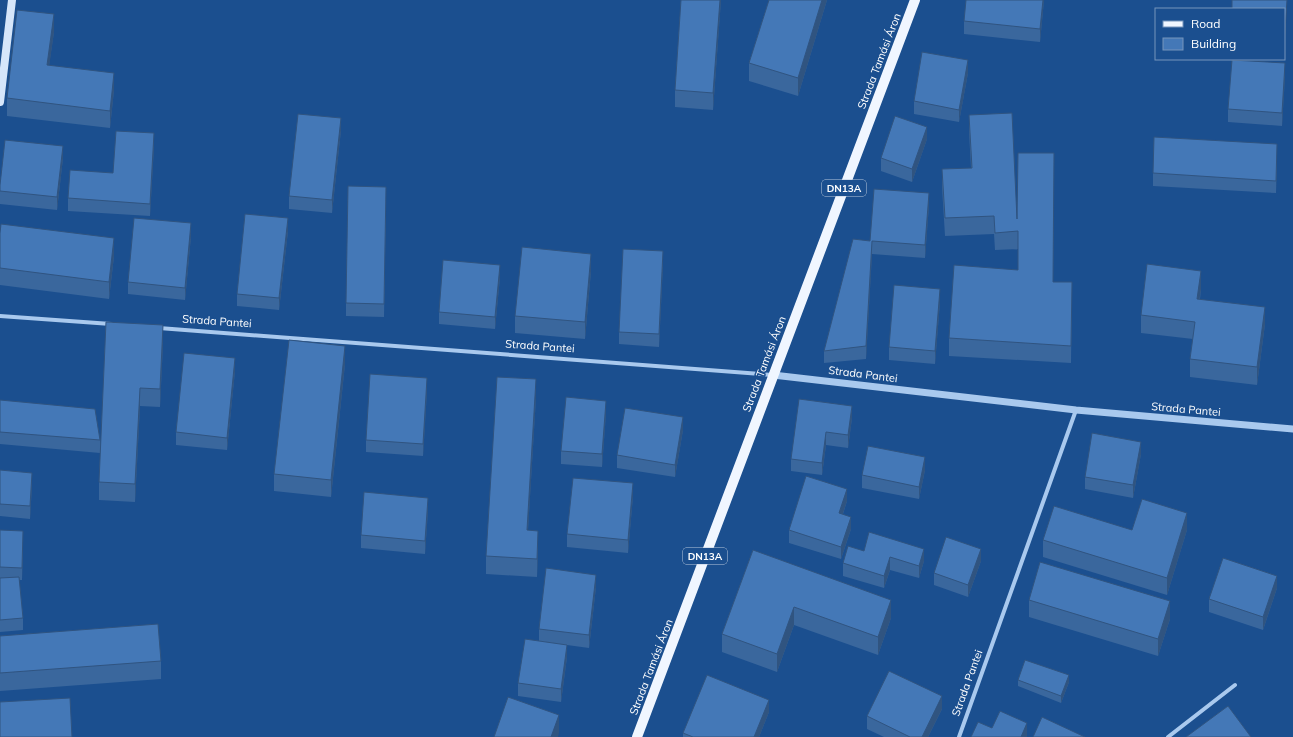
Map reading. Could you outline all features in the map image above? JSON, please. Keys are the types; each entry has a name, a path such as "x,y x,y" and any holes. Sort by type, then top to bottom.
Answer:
{"main road":[{"path":"0,102 12,0"},
{"name":"Strada Tamási Áron","path":"637,737 915,0"}],"street":[{"path":"0,316 120,325"},
{"name":"Strada Pantei","path":"151,328 773,375 1076,410 1293,429"},
{"name":"Strada Pantei","path":"959,737 1076,410"},
{"path":"1168,737 1235,684"}],"building":[{"path":"681,0 720,0 713,93 675,90"},
{"path":"769,0 822,0 798,78 749,63"},
{"path":"966,0 1043,0 1040,29 964,21"},
{"path":"1232,0 1287,0 1285,29 1285,8 1232,8"},
{"path":"17,10 54,14 47,65 114,73 110,111 7,98"},
{"path":"922,52 968,60 959,110 914,101"},
{"path":"1232,60 1285,63 1282,113 1228,109"},
{"path":"1012,113 1017,219 1018,153 1054,153 1053,282 1072,282 1071,346 949,338 954,265 1018,270 1018,231 995,233 994,216 945,218 942,169 972,168 969,115"},
{"path":"298,114 341,118 332,200 289,196"},
{"path":"895,116 927,127 912,169 881,158"},
{"path":"116,131 154,133 150,204 68,198 70,170 113,173"},
{"path":"1154,137 1277,144 1276,181 1153,173"},
{"path":"5,140 63,146 57,197 0,191"},
{"path":"348,186 386,187 384,304 346,303"},
{"path":"874,189 929,193 925,245 872,241 866,346 824,351 853,239 870,241"},
{"path":"245,214 288,218 279,298 237,294"},
{"path":"134,218 191,223 185,288 128,282"},
{"path":"1,224 114,238 109,282 0,268"},
{"path":"522,247 591,254 585,322 515,316"},
{"path":"623,249 663,251 659,334 619,332"},
{"path":"443,260 500,265 495,317 439,312"},
{"path":"1147,264 1201,271 1197,299 1265,307 1257,367 1190,359 1195,322 1141,315"},
{"path":"894,285 940,289 935,351 889,347"},
{"path":"106,322 163,325 160,389 140,388 135,484 99,482"},
{"path":"289,340 345,346 331,480 274,474"},
{"path":"184,353 235,358 227,438 176,432"},
{"path":"370,374 427,378 423,444 366,440"},
{"path":"497,377 536,379 527,530 538,531 537,559 486,556"},
{"path":"566,397 606,401 602,454 561,451"},
{"path":"799,399 852,406 848,435 826,432 822,463 791,459"},
{"path":"0,400 95,409 100,440 0,432"},
{"path":"625,408 683,417 675,465 617,455"},
{"path":"1092,433 1141,442 1133,485 1085,477"},
{"path":"868,446 925,457 919,487 862,475"},
{"path":"0,470 32,473 30,506 0,504"},
{"path":"806,476 847,489 839,513 851,517 841,547 789,530"},
{"path":"573,478 633,483 628,540 567,534"},
{"path":"364,492 428,498 425,541 361,535"},
{"path":"1142,499 1187,513 1167,578 1043,540 1054,506 1132,530"},
{"path":"0,530 23,531 22,568 0,567"},
{"path":"869,532 924,549 919,566 890,557 884,576 843,563 848,546 864,551"},
{"path":"946,537 981,549 968,585 934,573"},
{"path":"753,550 891,600 878,637 794,607 777,654 722,634"},
{"path":"1223,558 1277,576 1263,617 1209,599"},
{"path":"1040,562 1170,601 1158,639 1029,600"},
{"path":"546,568 596,575 589,635 539,629"},
{"path":"19,577 23,618 0,620 0,578"},
{"path":"158,624 161,661 0,673 0,636"},
{"path":"525,639 567,645 561,689 518,683"},
{"path":"1025,660 1069,675 1061,696 1018,680"},
{"path":"889,671 942,696 922,737 910,737 867,716"},
{"path":"707,675 769,700 754,737 693,737 683,733"},
{"path":"508,697 559,715 551,737 494,737"},
{"path":"70,698 72,737 0,737 0,702"},
{"path":"1228,706 1251,737 1186,737"},
{"path":"1000,711 1027,723 1021,737 971,737 978,722 992,728"},
{"path":"1042,717 1085,737 1033,737"}]}
